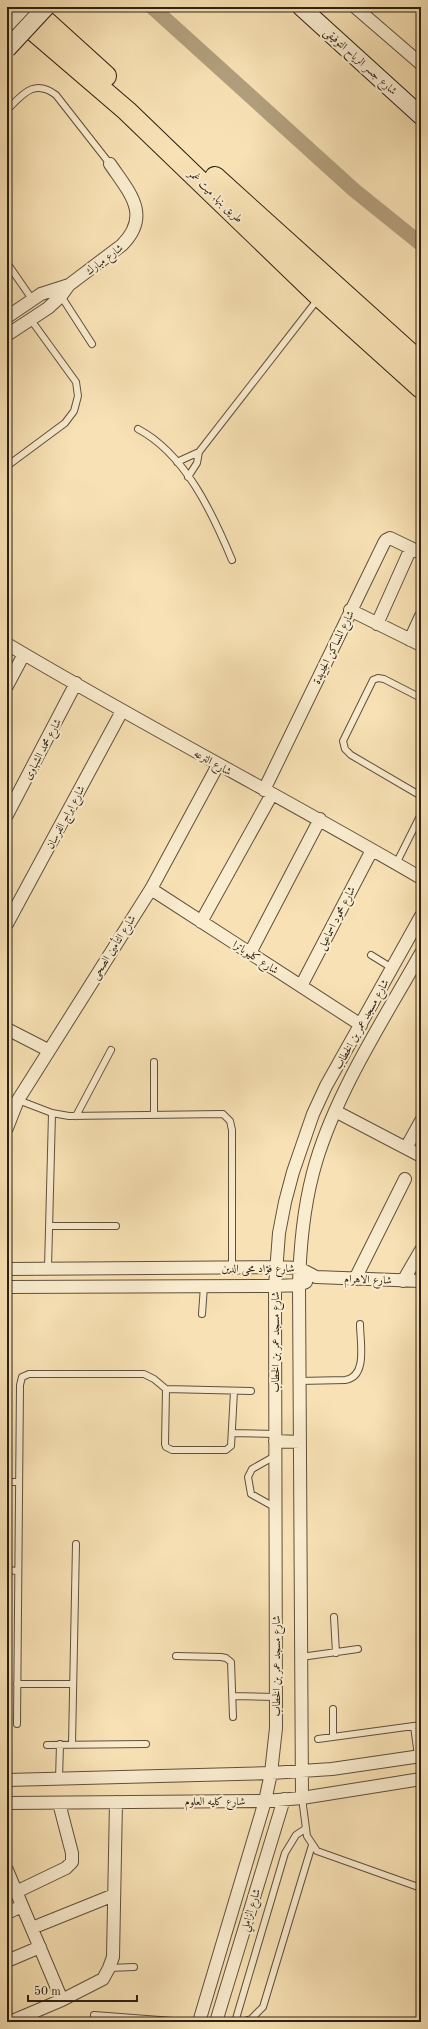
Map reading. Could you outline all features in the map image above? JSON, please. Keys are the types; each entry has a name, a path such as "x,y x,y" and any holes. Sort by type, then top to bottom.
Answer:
{"highway":[{"name":"طريق بنها, ميت غمر","path":"30,7 131,106 320,297 421,388"},
{"name":"طريق بنها, ميت غمر","path":"7,8 131,106 234,194 421,363"}],"main road":[{"path":"7,23 22,7"},
{"path":"7,49 46,7"},
{"name":"شارع جسر الرياح التوفيقى","path":"301,7 421,116"}],"street":[{"path":"355,7 421,64"},
{"name":"شارع مبارك","path":"7,335 41,313 61,296 69,285 122,245 134,230 136,220 135,201 110,164"},
{"name":"شارع مبارك","path":"7,317 32,299 49,290 69,285"},
{"path":"32,299 41,313"},
{"name":"شارع المساكن الجديدة","path":"201,922 268,792 350,610 386,540 394,540 416,551"},
{"path":"377,624 416,551"},
{"path":"350,610 416,643 421,616"},
{"name":"شارع الترعه","path":"7,644 122,711 218,765 320,819 421,878"},
{"path":"7,686 24,654"},
{"name":"شارع محمد الشهاوى","path":"7,815 76,683"},
{"name":"شارع ابراج الفرسان","path":"7,924 122,711"},
{"name":"شارع التأمين الصحى","path":"7,1128 12,1097 48,1050 150,889 218,765"},
{"path":"250,953 320,819"},
{"name":"شارع محمود اسماعيل","path":"301,986 372,850"},
{"name":"شارع كليوباترا","path":"150,889 361,1025"},
{"name":"شارع مسجد عمر بن الخطاب","path":"265,1801 272,1773 276,1728 275,1286 279,1233 285,1202 302,1142 326,1086 421,916"},
{"name":"شارع مسجد عمر بن الخطاب","path":"302,1798 299,1268 303,1225 308,1193 316,1162 335,1111 348,1084 421,953"},
{"path":"7,1029 48,1050"},
{"path":"335,1111 421,1156"},
{"path":"406,1148 421,1121"},
{"path":"355,1279 405,1179"},
{"path":"403,1281 421,1250"},
{"name":"شارع فؤاد محى الدين","path":"7,1269 276,1267 299,1268 316,1277"},
{"name":"شارع فؤاد محى الدين","path":"7,1287 275,1286 299,1285 316,1277"},
{"name":"شارع الاهرام","path":"316,1277 421,1282"},
{"path":"275,1437 300,1442"},
{"path":"7,1780 302,1772 419,1756"},
{"name":"شارع كليه العلوم","path":"7,1803 265,1801 302,1798 421,1779"},
{"name":"شارع الزاملي","path":"216,2022 284,1799"},
{"name":"شارع الزاملي","path":"199,2022 265,1801"},
{"path":"10,2022 62,2000 103,1979 109,1968 113,1956 116,1802"},
{"path":"16,1892 66,1868 72,1862 72,1853 59,1803"},
{"path":"7,1870 62,2000"},
{"path":"32,1928 114,1895"},
{"path":"7,1913 22,1906"},
{"path":"7,1961 40,1947"}],"lane":[{"path":"7,110 29,89 36,87 50,90 56,95 110,164"},
{"path":"7,263 32,299"},
{"path":"61,296 92,344"},
{"path":"177,462 198,452 320,297"},
{"path":"7,466 65,423 74,411 78,396 76,382 30,320"},
{"path":"138,429 159,442 188,477 214,518 232,560"},
{"path":"188,477 197,464 198,452"},
{"path":"421,698 384,679 378,678 373,680 352,719 343,741 345,749 350,755 421,796"},
{"path":"396,864 421,814"},
{"path":"371,955 392,968"},
{"path":"76,1116 111,1050"},
{"path":"154,1062 154,1114"},
{"path":"12,1097 52,1113 76,1116 223,1114 230,1121 232,1130 232,1268"},
{"path":"48,1268 52,1113"},
{"path":"50,1226 116,1226"},
{"path":"202,1314 204,1286"},
{"path":"299,1381 345,1380 352,1379 358,1374 360,1367 360,1324"},
{"path":"17,1724 17,1571 20,1381 25,1375 144,1374 154,1378 166,1389 251,1391"},
{"path":"166,1389 165,1444 169,1449 226,1450 230,1446 232,1433 234,1391"},
{"path":"232,1433 275,1437"},
{"path":"275,1456 252,1469 248,1477 251,1494 276,1508"},
{"path":"7,1482 18,1482"},
{"path":"72,1744 76,1544"},
{"path":"7,1570 17,1571"},
{"path":"334,1617 336,1653"},
{"path":"301,1657 358,1650"},
{"path":"176,1656 226,1658 231,1662 233,1717"},
{"path":"17,1684 73,1684"},
{"path":"233,1696 276,1697"},
{"path":"333,1709 333,1737"},
{"path":"318,1739 421,1725"},
{"path":"414,1726 419,1756"},
{"path":"59,1779 60,1744"},
{"path":"47,1745 146,1744"},
{"path":"302,1798 305,1829 317,1852 421,1888"},
{"path":"235,2022 285,1853 296,1835 305,1829"},
{"path":"241,2022 251,2019 264,2007 312,1845"},
{"path":"109,1968 134,1967"},
{"path":"94,2015 186,2022"}],"waterway":[{"path":"152,7 354,190 421,244"}]}
